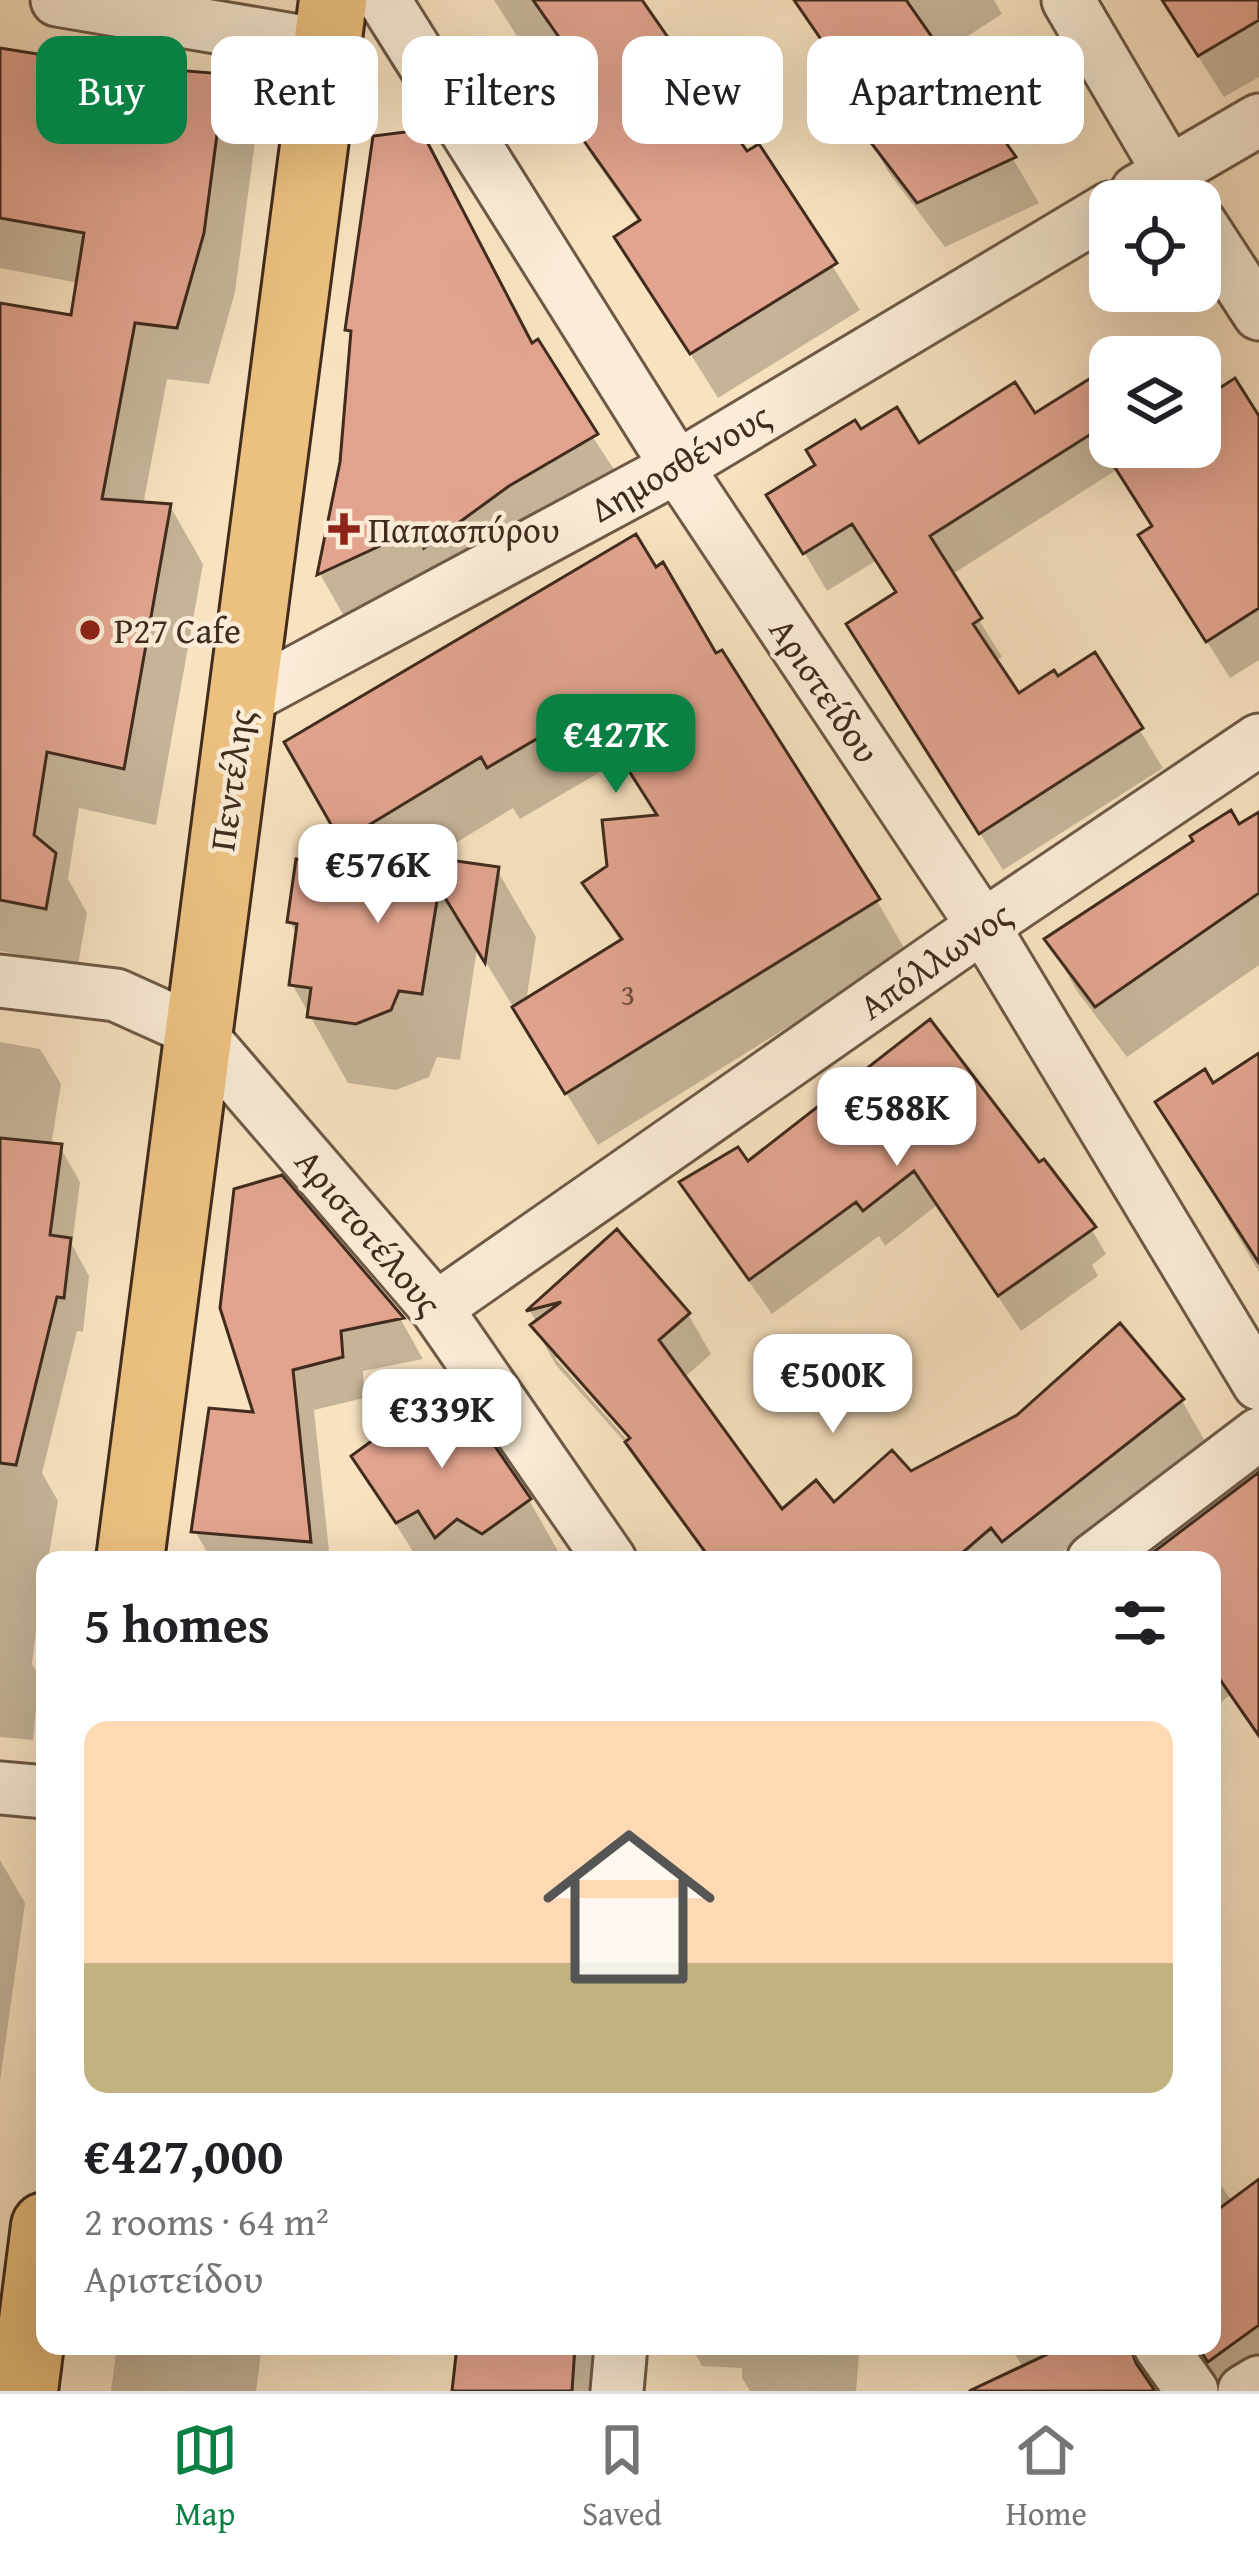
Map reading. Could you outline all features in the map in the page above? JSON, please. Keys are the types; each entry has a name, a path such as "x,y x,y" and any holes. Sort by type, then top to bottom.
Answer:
{"main road":[{"name":"Πεντέλης","path":"131,1551 330,23"},
{"path":"24,2391 36,2297"}],"street":[{"path":"57,0 330,23"},
{"name":"Αριστείδου","path":"384,0 677,467 983,926 1259,1384"},
{"path":"1067,0 1173,180"},
{"path":"1186,180 1259,120"},
{"name":"Δημοσθένους","path":"242,700 677,467 1089,221"},
{"path":"1221,255 1259,314"},
{"name":"Απόλλωνος","path":"436,1308 983,926 1259,740"},
{"path":"0,981 116,995 198,1032"},
{"name":"Αριστοτέλους","path":"198,1032 436,1308 604,1551"},
{"path":"1105,1551 1259,1434"},
{"path":"0,1788 36,1791"},
{"path":"617,2391 620,2355"},
{"path":"1166,2355 1192,2391"},
{"path":"1244,2391 1259,2382"}],"building":[{"path":"533,0 642,0 667,36 622,36 622,144 742,144 747,151 759,144 837,263 690,354 614,237 640,220 586,144 598,144 598,36 558,36"},
{"path":"794,0 906,0 931,36 819,36"},
{"path":"1162,0 1259,0 1259,20 1198,56"},
{"path":"0,48 36,54 36,144 187,144 187,71 211,73 211,144 216,144 204,233 177,328 135,323 102,499 171,504 124,769 47,752 34,835 56,853 46,909 0,900 0,303 71,315 84,233 0,218"},
{"path":"402,132 402,144 428,144 532,343 538,339 598,434 509,486 424,548 421,527 317,575 340,462 351,331 345,330 372,144 378,144 378,135"},
{"path":"872,144 1007,144 1016,157 917,203"},
{"path":"1235,378 1259,416 1259,608 1206,642 1138,535 1152,526 1115,468 1221,468 1221,387"},
{"path":"1089,379 1089,435 930,536 982,618 973,624 1019,693 1054,670 1058,676 1095,652 1143,728 979,834 846,624 896,592 852,524 803,554 766,495 815,465 806,450 855,420 861,429 897,407 919,443 1015,382 1035,413"},
{"path":"636,534 656,567 663,562 716,653 722,650 880,899 565,1094 512,1007 622,939 582,883 607,866 602,820 657,815 589,708 487,768 481,757 341,842 284,742"},
{"path":"1231,810 1239,824 1259,812 1259,893 1095,1007 1044,939 1193,841 1190,836"},
{"path":"343,845 499,867 485,963 439,888 422,994 399,991 391,1010 356,1024 307,1017 311,988 289,985 297,924 287,922 296,859 356,868"},
{"path":"930,1019 1039,1162 1044,1159 1096,1227 998,1296 914,1171 863,1211 856,1202 749,1280 679,1182 738,1147 748,1161"},
{"path":"1259,1053 1259,1263 1155,1102 1205,1069 1213,1083"},
{"path":"0,1138 62,1144 50,1235 71,1238 64,1298 57,1297 16,1465 0,1463"},
{"path":"282,1175 404,1318 341,1331 343,1357 293,1370 311,1542 191,1532 209,1408 253,1412 220,1308 234,1189"},
{"path":"617,1229 690,1313 659,1340 782,1509 816,1480 834,1502 892,1450 911,1471 1017,1415 1120,1323 1184,1399 1002,1542 991,1528 964,1551 704,1551 625,1442 630,1438 530,1325 561,1302 526,1311"},
{"path":"458,1392 531,1499 482,1534 457,1519 435,1538 418,1511 396,1523 351,1456 414,1410 429,1425"},
{"path":"1259,1472 1259,1736 1221,1681 1221,1551 1155,1551"},
{"path":"1259,2179 1259,2325 1221,2353 1221,2207"},
{"path":"456,2355 574,2355 572,2391 452,2391"},
{"path":"1046,2355 1133,2355 1155,2391 969,2391"}],"place":[{"name":"Παπασπύρου","path":"344,529"},
{"name":"P27 Cafe","path":"90,630"}]}
